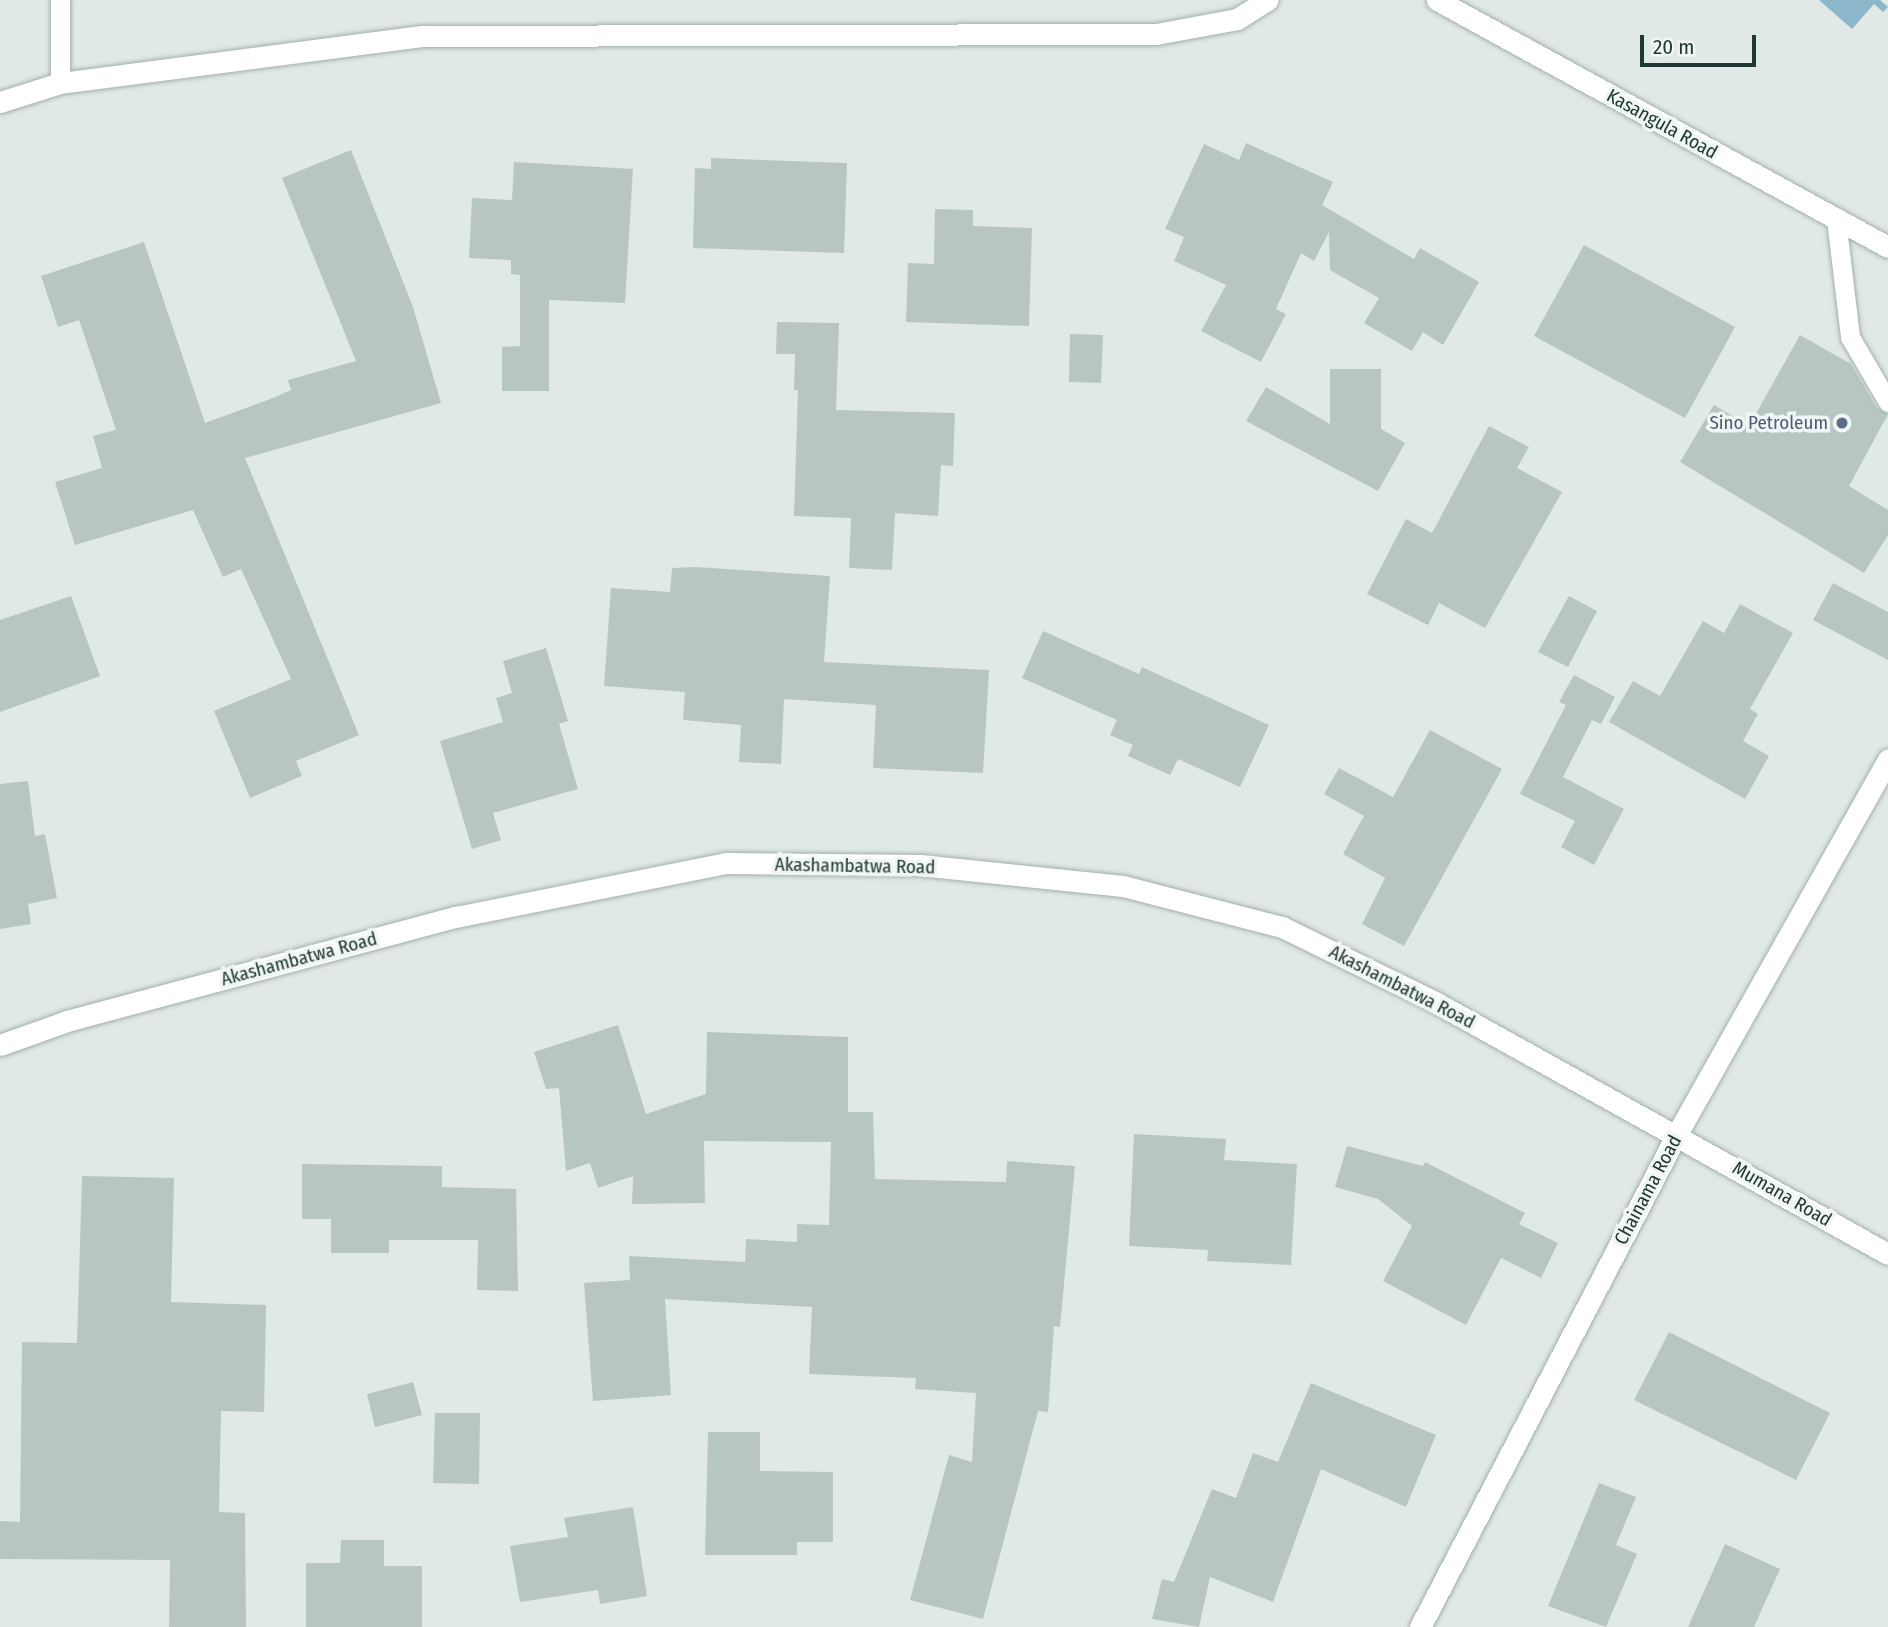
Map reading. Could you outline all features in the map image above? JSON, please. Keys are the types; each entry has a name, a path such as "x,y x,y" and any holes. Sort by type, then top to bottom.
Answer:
{"street":[{"path":"0,102 60,83 423,36 1156,34 1237,19 1268,0"},
{"name":"Kasangula Road","path":"1437,0 1888,247"},
{"name":"Chainama Road","path":"1420,1627 1677,1134 1888,759"},
{"name":"Akashambatwa Road","path":"0,1045 67,1021 456,917 726,863 920,865 1123,886 1282,927 1435,1002 1677,1134"},
{"name":"Mumana Road","path":"1677,1134 1888,1254"}],"lane":[{"path":"60,0 60,83"},
{"path":"1836,219 1850,337 1888,402"}],"water":[{"path":"1819,0 1880,0 1888,7 1883,12 1874,4 1852,29"}],"building":[{"path":"1246,143 1333,182 1322,205 1414,259 1420,248 1479,282 1443,345 1423,332 1412,351 1364,323 1379,298 1330,270 1329,232 1314,261 1301,253 1276,309 1286,314 1261,362 1201,331 1226,285 1174,261 1184,237 1165,229 1204,144 1239,160"},
{"path":"351,150 413,307 441,403 245,458 359,735 296,761 302,776 250,798 214,711 291,679 241,569 223,577 193,510 75,545 55,482 102,468 93,436 116,430 79,320 58,327 41,276 144,242 205,423 273,398 291,390 288,380 356,361 282,178"},
{"path":"711,158 847,163 844,253 693,248 695,168 711,169"},
{"path":"514,162 633,169 625,303 549,300 549,391 502,391 502,347 520,346 520,275 511,274 511,260 469,258 472,198 512,200"},
{"path":"935,209 973,210 973,226 1032,228 1029,326 906,322 908,263 934,264"},
{"path":"1584,245 1735,327 1685,418 1534,336"},
{"path":"777,322 839,323 836,410 955,413 953,466 941,465 938,516 895,513 892,570 849,568 851,518 794,516 798,390 794,390 795,354 776,354"},
{"path":"1070,334 1103,335 1101,383 1069,382"},
{"path":"1800,335 1851,364 1877,408 1888,414 1849,486 1888,510 1888,535 1864,573 1680,462 1714,405 1749,426"},
{"path":"1330,369 1381,369 1381,429 1405,443 1378,491 1246,421 1266,387 1330,424"},
{"path":"1489,426 1529,447 1517,468 1562,492 1485,628 1439,603 1428,625 1367,594 1406,519 1432,533"},
{"path":"696,567 830,576 824,662 989,670 983,773 873,768 876,705 784,699 781,764 739,762 741,725 683,720 685,692 604,686 611,588 670,592 672,568"},
{"path":"1833,583 1888,612 1888,660 1813,620"},
{"path":"71,596 100,676 0,712 0,620"},
{"path":"1569,596 1597,611 1568,667 1538,652"},
{"path":"1740,604 1793,633 1750,709 1758,714 1743,741 1769,756 1745,799 1609,722 1633,681 1660,696 1703,621 1724,633"},
{"path":"1043,631 1139,674 1142,667 1269,725 1240,787 1178,759 1170,775 1128,756 1133,745 1110,735 1117,720 1022,678"},
{"path":"546,648 568,721 559,724 578,789 493,813 501,840 472,849 440,741 503,722 496,698 512,693 503,661"},
{"path":"1574,675 1615,697 1601,724 1592,720 1563,777 1624,809 1594,865 1561,847 1575,821 1520,794 1566,705 1559,702"},
{"path":"1430,730 1502,769 1404,946 1362,924 1385,878 1343,854 1364,816 1324,794 1339,768 1393,797"},
{"path":"28,781 35,836 45,834 57,898 28,904 31,924 0,929 0,784"},
{"path":"618,1025 646,1114 706,1094 707,1032 848,1037 848,1112 873,1112 875,1179 1006,1182 1007,1161 1075,1166 1060,1327 1054,1326 1048,1412 1038,1411 983,1619 910,1600 949,1455 972,1462 976,1393 915,1389 916,1378 809,1374 812,1307 665,1299 671,1395 593,1401 584,1283 630,1280 629,1256 745,1262 746,1239 797,1242 797,1224 829,1225 831,1142 704,1141 705,1203 632,1204 633,1176 598,1188 590,1163 566,1171 559,1088 546,1089 534,1052"},
{"path":"1134,1134 1226,1139 1224,1160 1297,1164 1291,1265 1207,1261 1208,1250 1129,1246"},
{"path":"1347,1146 1423,1166 1425,1162 1525,1213 1519,1224 1558,1243 1541,1278 1501,1258 1466,1325 1383,1281 1412,1226 1378,1199 1335,1187"},
{"path":"302,1164 442,1166 442,1187 516,1189 518,1291 477,1290 478,1240 389,1240 389,1253 331,1253 331,1219 302,1219"},
{"path":"82,1176 174,1178 171,1302 266,1305 264,1412 221,1411 219,1512 245,1513 246,1627 169,1627 170,1560 0,1559 0,1521 20,1522 22,1342 77,1343"},
{"path":"1669,1332 1830,1413 1796,1480 1634,1400"},
{"path":"413,1382 422,1415 375,1427 367,1394"},
{"path":"1311,1383 1436,1435 1406,1507 1321,1469 1273,1602 1210,1577 1199,1627 1152,1619 1162,1579 1174,1582 1212,1489 1236,1498 1253,1453 1278,1462"},
{"path":"435,1413 480,1413 479,1484 433,1483"},
{"path":"708,1432 760,1432 760,1471 833,1472 833,1542 797,1542 797,1555 705,1555"},
{"path":"1599,1483 1636,1497 1616,1545 1637,1554 1606,1627 1548,1606"},
{"path":"633,1507 647,1596 600,1604 598,1590 520,1602 510,1546 568,1537 564,1518"},
{"path":"341,1540 384,1540 384,1566 422,1566 422,1627 306,1627 306,1563 340,1563"},
{"path":"1725,1544 1780,1569 1754,1627 1688,1627"}],"place":[{"name":"Sino Petroleum","path":"1842,423"}]}
